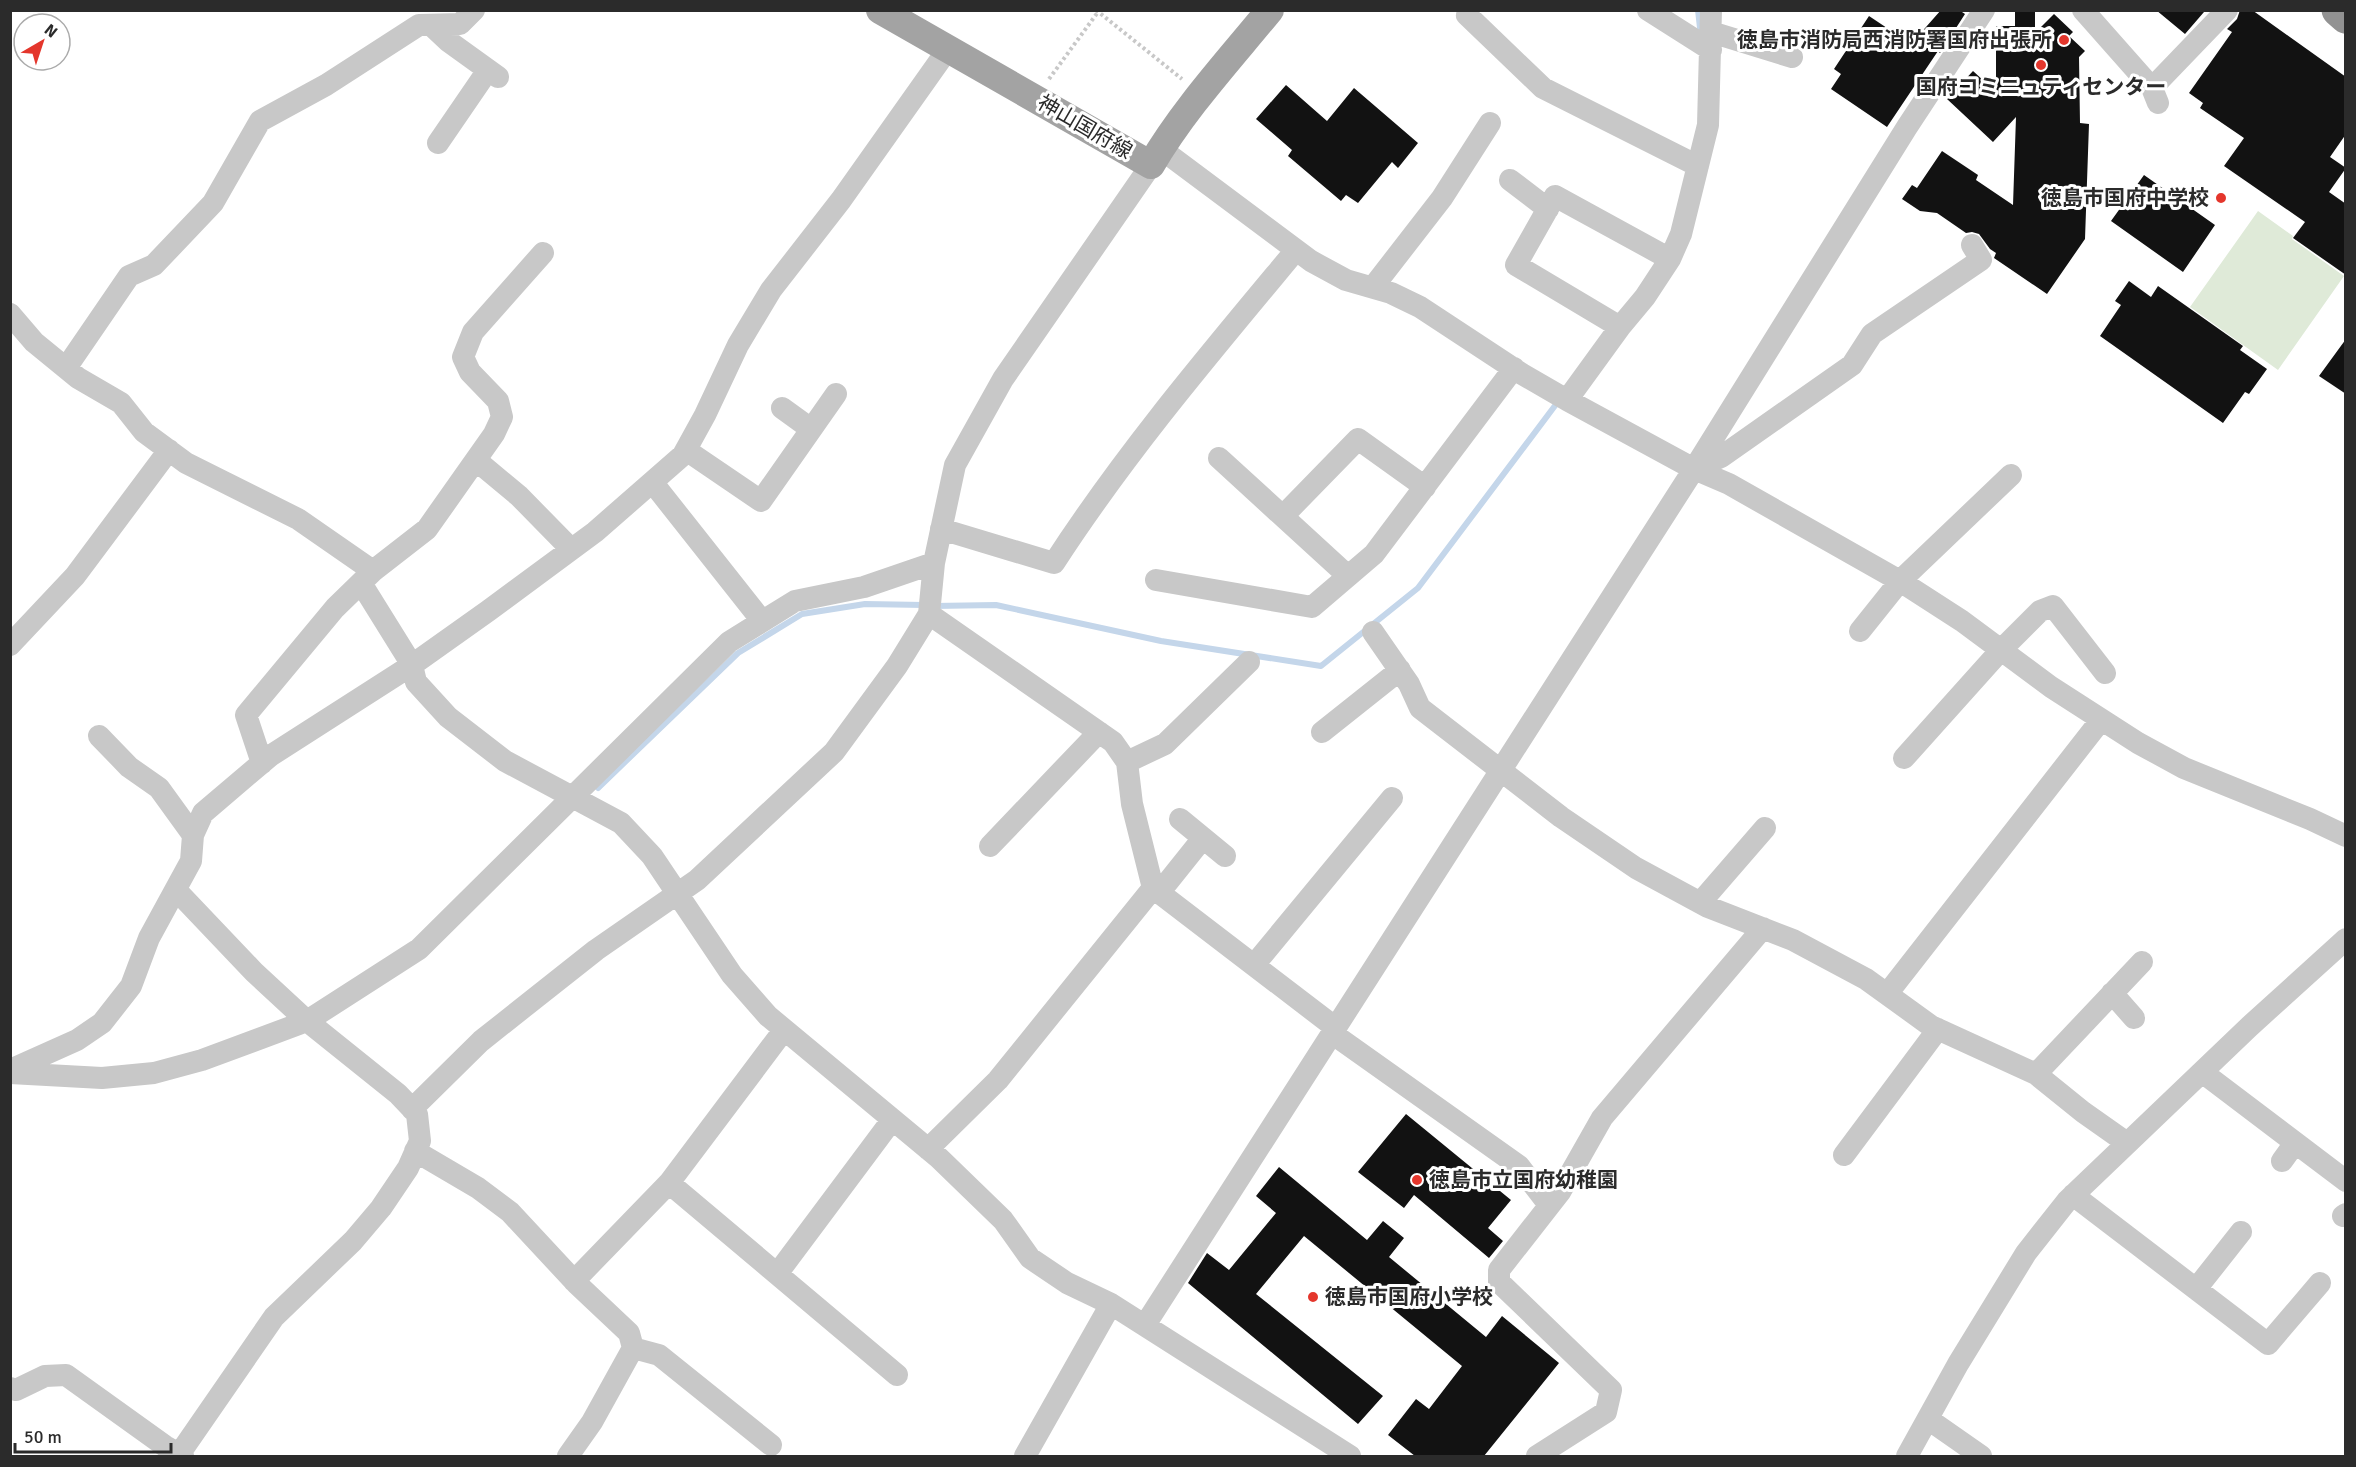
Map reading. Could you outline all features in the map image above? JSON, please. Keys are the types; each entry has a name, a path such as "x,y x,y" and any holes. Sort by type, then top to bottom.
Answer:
{"highway":[{"path":"2338,10 2346,17"}],"main road":[{"name":"神山国府線","path":"880,10 1034,99 1156,157 1202,94 1270,10"}],"street":[{"path":"66,368 129,276 154,265 213,203 260,121 326,85 419,25 460,24 474,10"},
{"path":"1469,10 1467,15 1544,88 1698,166"},
{"path":"1648,10 1792,57"},
{"path":"1144,1325 1694,469 1907,127 1984,10"},
{"path":"2083,10 2155,95 2227,10"},
{"path":"431,25 448,41 493,74 438,143"},
{"path":"1567,399 1645,297 1670,259 1681,234 1708,125 1711,31"},
{"path":"10,1071 77,1040 102,1023 131,986 149,938 191,861 193,835 203,813 262,762 412,666 571,549 653,483 683,455 738,345 771,290 841,200 948,49"},
{"path":"1373,288 1442,198 1490,123"},
{"path":"412,1109 481,1041 596,950 697,880 834,752 897,666 930,609 934,563 955,465 1003,379 1156,157 1311,261 1346,280 1391,293 1420,307 1514,368 1567,399 1694,469 1729,484 1900,581 1962,621 2000,651 2138,743 2184,768 2346,836"},
{"path":"1510,180 1548,209"},
{"path":"1620,327 1516,265 1555,196 1670,259"},
{"path":"1694,469 1721,457 1852,365 1872,334 1982,260 1971,245"},
{"path":"941,529 1054,563 1084,518 1181,389 1296,250"},
{"path":"262,762 246,715 335,608 367,577 427,530 477,461 502,417 498,401 470,372 463,357 473,332 543,253"},
{"path":"10,314 34,342 78,378 121,403 144,432 186,463 298,519 367,577 412,666 416,682 448,717 506,761 621,823 652,856 732,975 768,1016 928,1149 1003,1220 1030,1258 1067,1283 1111,1304 1350,1456"},
{"path":"1156,580 1312,607 1374,554 1514,368"},
{"path":"686,450 761,501 836,394"},
{"path":"782,408 811,429"},
{"path":"1283,516 1358,439 1425,487"},
{"path":"10,645 75,576 169,450"},
{"path":"1219,458 1348,576"},
{"path":"477,461 519,496 571,549"},
{"path":"1860,631 1900,581 2011,475"},
{"path":"653,483 762,621"},
{"path":"10,1071 102,1077 154,1073 202,1060 307,1021 419,949 729,642 795,601 864,587 934,563"},
{"path":"1904,758 2000,651 2040,611 2053,606 2105,673"},
{"path":"930,609 1113,742 1127,762 1132,804 1153,888 1254,965 1335,1031 1519,1166 1549,1205"},
{"path":"1373,632 1409,684 1420,708 1561,817 1636,868 1701,903 1793,940 1866,979 1938,1029 2036,1074 2083,1112 2127,1143"},
{"path":"1127,762 1165,744 1249,662"},
{"path":"1322,732 1400,670"},
{"path":"1887,994 2101,720"},
{"path":"990,846 1100,732"},
{"path":"99,736 129,767 159,788 193,835"},
{"path":"1254,965 1392,798"},
{"path":"1180,819 1225,856"},
{"path":"1701,903 1765,828"},
{"path":"928,1149 998,1080 1153,888 1167,883 1203,838"},
{"path":"10,1388 16,1390 45,1376 66,1375 181,1456 274,1317 360,1233 381,1208 408,1168 420,1141 417,1114 398,1094 307,1021 254,972 176,890"},
{"path":"1537,1456 1606,1412 1611,1390 1499,1282 1499,1270 1560,1192 1602,1118 1763,928"},
{"path":"1907,1456 1958,1364 2026,1253 2073,1195 2202,1071 2346,939"},
{"path":"2036,1074 2142,962"},
{"path":"2112,993 2134,1018"},
{"path":"1844,1155 1938,1029"},
{"path":"574,1281 669,1183 784,1030"},
{"path":"2202,1071 2289,1152 2346,1181"},
{"path":"777,1274 892,1120"},
{"path":"416,1150 478,1188 510,1212 574,1281 629,1333 633,1348 592,1422 568,1456"},
{"path":"669,1183 897,1375"},
{"path":"2073,1195 2268,1344 2320,1283"},
{"path":"2196,1289 2241,1232"},
{"path":"1025,1456 1111,1304"},
{"path":"633,1348 659,1355 771,1445"},
{"path":"1928,1419 1981,1456"}],"path":[{"path":"1034,99 1097,11 1202,94"}],"green space":[{"path":"2258,211 2293,236 2292,239 2344,276 2278,370 2190,307"}],"building":[{"path":"1941,10 1959,10 1965,14 1887,127 1831,89 1841,74 1834,69 1869,16 1911,44"},
{"path":"2015,10 2035,10 2035,33 2054,14 2073,32 2069,36 2085,51 2079,57 2080,123 2089,124 2085,239 2047,294 1994,258 1996,253 1990,249 1979,234 1966,233 1937,213 1920,211 1902,199 1912,185 1917,188 1942,151 1978,175 1976,180 2013,205 2016,117 1993,142 1947,99 1973,71 1996,92 1996,26 2015,26"},
{"path":"2156,10 2208,10 2185,34"},
{"path":"2240,10 2252,10 2346,77 2346,134 2330,157 2346,168 2329,192 2346,204 2346,275 2293,238 2305,222 2224,166 2244,138 2200,108 2203,103 2189,93 2232,32 2227,29 2237,19"},
{"path":"1286,85 1327,121 1354,88 1418,143 1398,168 1392,162 1358,203 1346,195 1341,201 1288,156 1292,150 1256,119"},
{"path":"2144,175 2215,225 2183,272 2111,221"},
{"path":"2129,281 2151,297 2158,286 2243,346 2240,350 2267,369 2249,394 2245,392 2223,423 2100,336 2121,305 2115,301"},
{"path":"2346,339 2346,394 2319,376"},
{"path":"1406,1114 1511,1200 1488,1228 1503,1241 1489,1258 1414,1195 1404,1208 1358,1172"},
{"path":"1279,1167 1367,1240 1383,1221 1404,1238 1389,1257 1486,1337 1502,1316 1559,1363 1484,1456 1415,1456 1388,1435 1416,1399 1429,1409 1462,1366 1304,1236 1256,1294 1383,1396 1358,1424 1188,1283 1207,1253 1229,1270 1276,1213 1256,1196"}],"waterway":[{"path":"1698,10 1700,28"},
{"path":"934,606 996,605 1161,641 1321,666 1418,588 1557,403"},
{"path":"598,788 738,653 802,614 865,604 924,605"}],"place":[{"name":"徳島市消防局西消防署国府出張所","path":"2064,40"},
{"name":"国府コミニュティセンター","path":"2041,65"},
{"name":"徳島市国府中学校","path":"2221,198"},
{"name":"徳島市立国府幼稚園","path":"1417,1180"},
{"name":"徳島市国府小学校","path":"1313,1297"}]}
